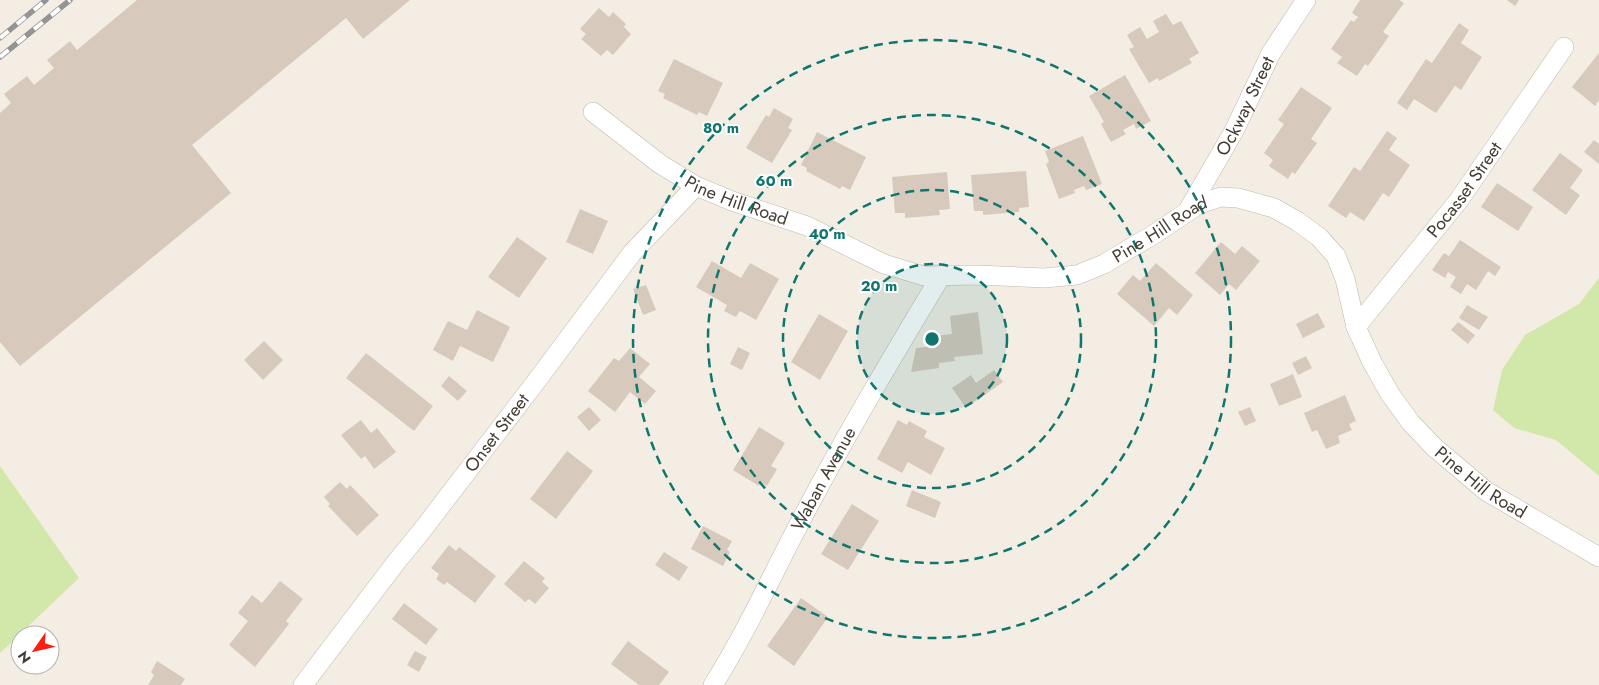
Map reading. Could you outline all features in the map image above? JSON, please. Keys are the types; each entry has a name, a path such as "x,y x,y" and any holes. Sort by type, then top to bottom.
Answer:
{"street":[{"name":"Ockway Street","path":"1186,213 1234,131 1271,53 1306,0"},
{"name":"Pocasset Street","path":"1356,327 1459,200 1564,47"},
{"name":"Pine Hill Road","path":"593,112 660,164 696,186 732,201 807,226 884,264 924,276 976,275 1044,278 1077,275 1104,264 1198,204 1221,197 1238,198 1274,208 1297,221 1319,237 1336,256 1345,279 1356,327 1372,362 1390,394 1411,423 1434,447 1486,492 1599,557"},
{"name":"Onset Street","path":"303,685 535,383 626,260 696,186"},
{"name":"Waban Avenue","path":"713,685 743,634 788,544 851,428 941,276"}],"green space":[{"path":"1599,278 1599,476 1556,440 1514,428 1493,410 1502,370 1525,335 1579,304"},
{"path":"0,466 79,578 29,625 10,625 10,644 0,653"}],"building":[{"path":"137,0 410,0 363,39 346,18 192,145 231,193 20,366 0,342 0,113 11,103 4,94 27,76 34,85 54,68 47,60 70,41 77,50"},
{"path":"1360,0 1399,0 1404,3 1383,32 1389,36 1368,66 1365,64 1357,76 1337,63 1342,57 1331,49 1351,20 1354,22 1358,17 1352,13"},
{"path":"1507,0 1519,0 1515,6"},
{"path":"599,8 609,17 613,12 626,24 624,27 631,34 613,55 607,50 601,56 581,39 586,34 580,29"},
{"path":"1166,14 1173,25 1181,21 1199,53 1189,59 1192,63 1159,81 1158,78 1149,83 1129,49 1134,47 1127,35 1140,27 1147,39 1159,32 1153,21"},
{"path":"1459,23 1469,30 1461,43 1482,57 1461,90 1455,86 1436,113 1414,99 1407,110 1397,103 1426,59 1432,63"},
{"path":"1599,53 1599,100 1595,106 1572,87"},
{"path":"674,59 723,83 707,116 699,112 697,115 663,98 665,94 658,91"},
{"path":"1125,75 1151,121 1136,129 1134,124 1123,130 1126,134 1111,142 1101,124 1104,122 1089,96"},
{"path":"1301,87 1332,108 1311,139 1317,143 1295,174 1292,172 1288,179 1269,166 1273,160 1264,153 1284,124 1278,120"},
{"path":"774,108 793,119 788,128 792,130 772,163 746,148 766,115 769,117"},
{"path":"1387,131 1397,138 1389,150 1410,165 1389,197 1383,193 1364,221 1350,212 1346,218 1328,206 1354,167 1360,171"},
{"path":"817,132 866,157 850,190 842,186 840,189 806,171 807,168 801,165"},
{"path":"1083,136 1102,184 1086,190 1084,186 1074,190 1075,193 1059,199 1046,164 1049,162 1045,151"},
{"path":"1594,140 1599,144 1599,164 1584,152"},
{"path":"1560,153 1583,170 1570,188 1580,195 1566,215 1532,190"},
{"path":"1026,171 1029,207 1019,208 1019,212 983,215 983,211 974,211 971,175"},
{"path":"947,172 950,209 939,210 940,215 905,218 905,213 895,213 892,177"},
{"path":"1497,183 1533,207 1518,231 1481,207"},
{"path":"580,209 608,221 593,254 566,242"},
{"path":"517,237 547,258 519,298 488,277"},
{"path":"1460,240 1501,267 1495,276 1488,271 1476,290 1467,284 1461,294 1450,287 1456,277 1448,272 1445,278 1432,270 1444,253 1449,256"},
{"path":"1221,242 1235,254 1242,246 1260,261 1236,290 1229,284 1220,295 1195,273"},
{"path":"712,261 741,278 750,263 779,279 756,320 740,311 736,317 724,311 727,305 696,287"},
{"path":"1156,263 1193,295 1177,315 1169,308 1154,326 1117,294 1133,275 1140,281"},
{"path":"646,285 656,310 643,315 633,289"},
{"path":"1467,305 1488,317 1479,330 1459,318"},
{"path":"477,310 510,327 493,362 460,346 453,361 433,350 448,321 467,330"},
{"path":"978,312 983,354 954,357 955,361 939,363 939,368 911,372 916,348 935,346 934,336 952,334 950,316"},
{"path":"1318,313 1325,327 1303,338 1296,324"},
{"path":"819,314 848,331 820,380 791,362"},
{"path":"1458,322 1475,335 1468,344 1451,330"},
{"path":"264,341 283,360 263,380 244,360"},
{"path":"738,347 750,353 742,370 730,364"},
{"path":"630,348 650,364 639,377 656,391 645,404 630,392 615,412 588,391 614,358 619,361"},
{"path":"366,353 433,406 414,431 346,378"},
{"path":"1306,356 1312,368 1298,375 1292,363"},
{"path":"994,370 1003,382 966,408 952,388 971,375 976,383"},
{"path":"1293,374 1302,397 1279,406 1270,384"},
{"path":"449,376 467,391 458,401 441,386"},
{"path":"1345,395 1356,421 1349,424 1352,430 1338,436 1340,443 1326,449 1317,430 1312,432 1304,413"},
{"path":"589,407 601,420 589,431 577,417"},
{"path":"1250,407 1256,421 1245,426 1238,412"},
{"path":"361,420 371,433 377,428 396,452 374,469 365,456 361,459 341,435"},
{"path":"898,420 907,425 909,421 927,431 924,437 945,448 931,475 908,462 902,473 877,459"},
{"path":"759,427 785,443 771,466 777,469 767,486 761,482 759,486 733,470"},
{"path":"567,451 593,471 556,519 530,499"},
{"path":"340,482 347,489 350,485 379,515 357,536 328,506 330,504 324,497"},
{"path":"912,490 941,502 935,518 906,506"},
{"path":"852,504 879,521 848,570 821,554"},
{"path":"703,526 732,541 727,550 730,552 723,566 691,549"},
{"path":"449,545 456,551 459,547 496,576 475,603 447,582 444,585 436,579 439,574 431,568"},
{"path":"664,552 688,567 679,581 655,565"},
{"path":"524,561 545,578 542,582 549,588 535,604 529,599 525,602 504,584"},
{"path":"280,581 303,599 286,621 289,624 255,667 229,645 248,621 238,613 252,595 262,603"},
{"path":"801,598 828,617 794,666 767,646"},
{"path":"404,603 438,629 426,645 392,619"},
{"path":"628,641 669,672 659,685 639,685 611,664"},
{"path":"415,651 427,657 419,672 407,665"},
{"path":"157,661 185,679 181,685 148,685 154,675 151,672"}],"railway":[{"path":"0,38 46,0"},
{"path":"0,57 70,0"}]}
